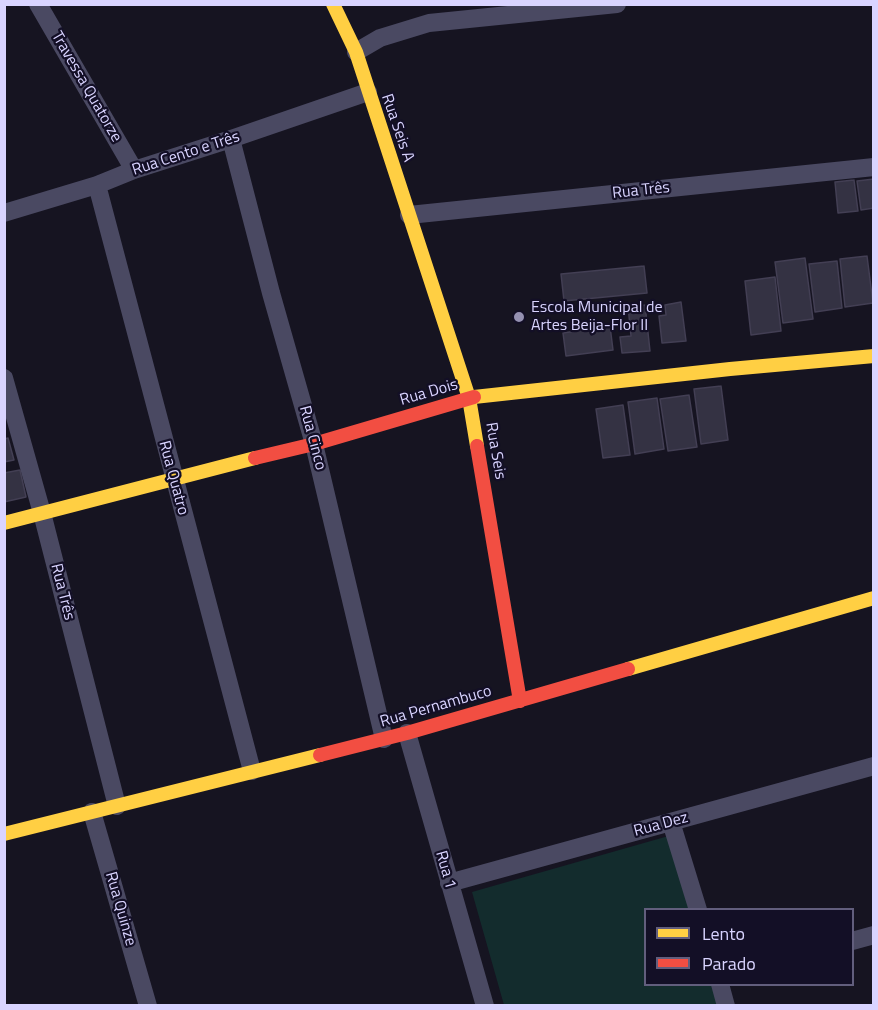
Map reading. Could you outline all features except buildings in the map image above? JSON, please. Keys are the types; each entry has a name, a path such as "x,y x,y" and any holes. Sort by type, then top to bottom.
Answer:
{"street":[{"name":"Travessa Quatorze","path":"38,4 134,170"},
{"name":"Rua Seis A","path":"333,4 356,52 409,215"},
{"path":"356,52 380,38 429,23 616,4"},
{"name":"Rua Cento e Três","path":"4,213 97,185 134,170 368,92"},
{"name":"Rua Cinco","path":"231,139 314,444 384,739"},
{"name":"Rua Três","path":"409,215 873,167"},
{"name":"Rua Quatro","path":"97,185 252,771"},
{"name":"Rua Seis","path":"409,215 469,398 520,700"},
{"name":"Rua Dois","path":"4,523 173,478 314,444 469,398 730,369 873,356"},
{"name":"Rua Três","path":"4,378 42,513 117,807"},
{"name":"Rua Pernambuco","path":"4,834 407,733 873,598"},
{"name":"Rua 1","path":"407,733 485,1005"},
{"name":"Rua Dez","path":"449,883 873,766"},
{"name":"Rua Quinze","path":"92,812 148,1005"},
{"path":"671,822 698,908"},
{"path":"854,940 873,935"},
{"path":"721,986 726,1005"}],"green space":[{"path":"672,835 693,908 644,908 644,986 715,986 721,1005 504,1005 472,892"}],"traffic: slow":[{"path":"333,4 356,52 469,398 477,446"},
{"path":"474,397 874,356"},
{"path":"4,523 255,458"},
{"path":"628,669 874,598"},
{"path":"4,834 320,755"}],"traffic: jam":[{"path":"255,458 314,444 474,397"},
{"path":"477,446 520,701"},
{"path":"320,755 407,733 628,669"}],"place":[{"name":"Escola Municipal de Artes Beija-Flor II","path":"519,317"}]}
